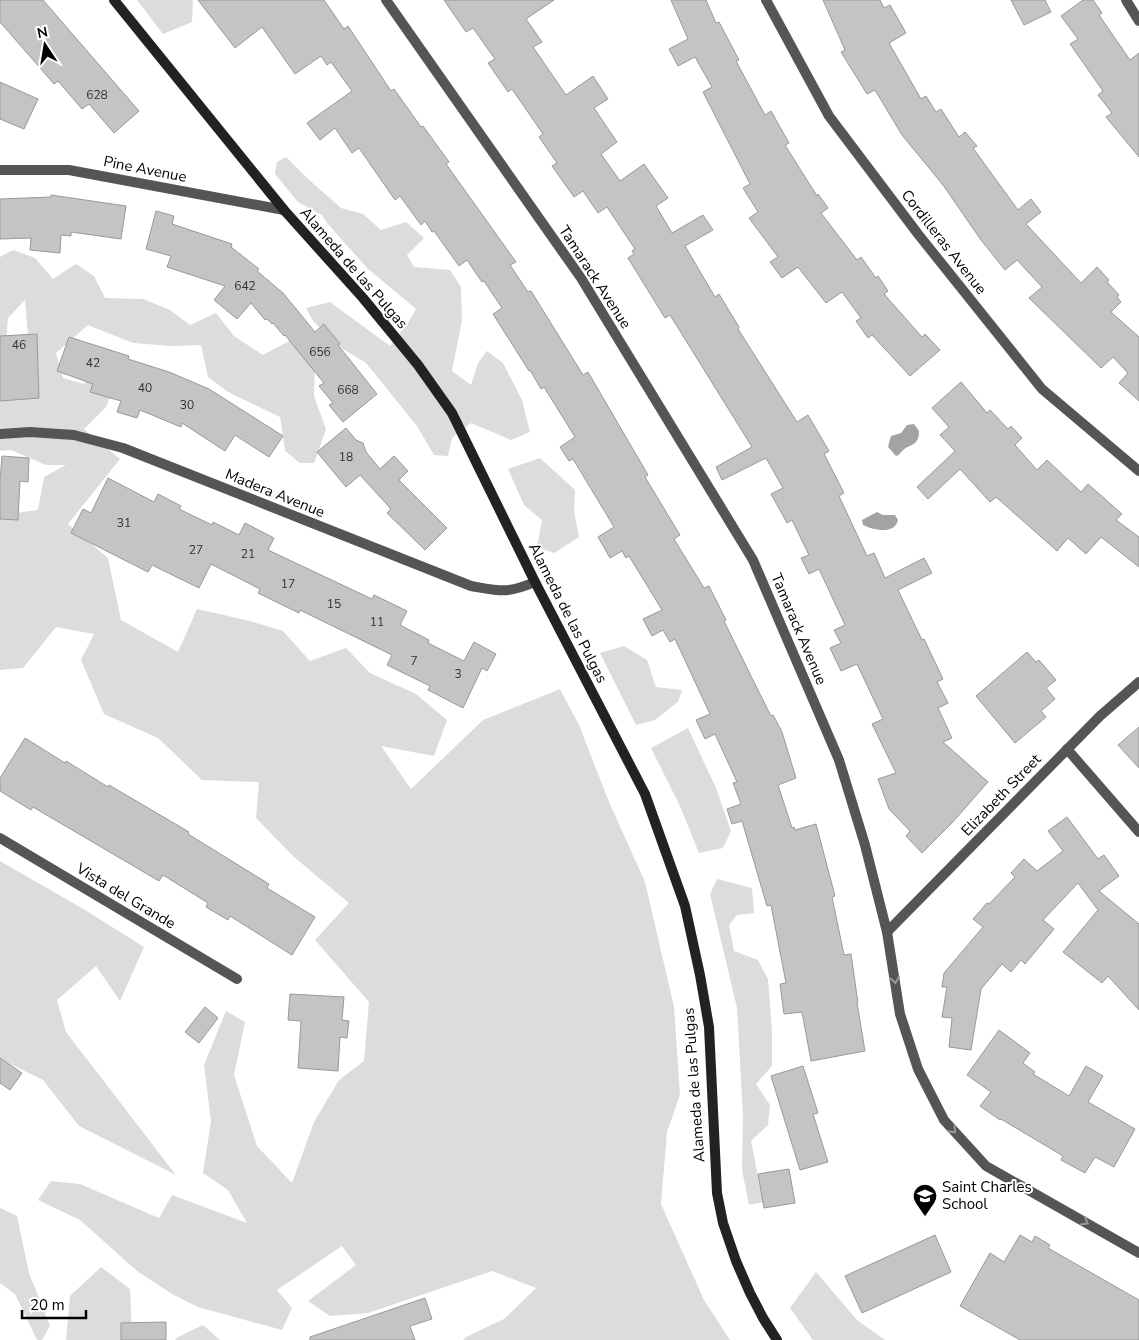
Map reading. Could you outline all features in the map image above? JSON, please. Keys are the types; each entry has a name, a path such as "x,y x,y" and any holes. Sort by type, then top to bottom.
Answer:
{"main road":[{"name":"Alameda de las Pulgas","path":"114,0 284,210 363,298 418,365 452,413 535,582 645,794 685,906 700,975 709,1027 715,1173 723,1223 750,1294 778,1340"}],"street":[{"name":"Tamarack Avenue","path":"386,0 581,278 753,560 839,760 866,845 887,932 900,1014 918,1069 944,1120 986,1166 1139,1253"},
{"name":"Cordilleras Avenue","path":"766,0 829,116 918,234 1042,389 1139,471"},
{"path":"1126,0 1139,21"},
{"name":"Pine Avenue","path":"0,170 69,170 284,210"},
{"name":"Madera Avenue","path":"0,434 30,432 74,435 123,448 471,586 505,592 516,590 535,582"},
{"name":"Elizabeth Street","path":"887,932 1100,716 1139,682"},
{"path":"1068,749 1139,832"},
{"name":"Vista del Grande","path":"0,838 237,979"}],"shaded area":[{"path":"137,0 193,0 192,22 163,34"},
{"path":"286,157 341,208 363,214 381,230 406,222 424,238 407,255 414,267 450,270 461,287 462,321 452,371 471,385 478,363 487,351 503,363 522,400 530,432 511,440 471,423 452,438 448,456 434,455 417,426 366,363 343,349 313,321 306,308 330,302 390,346 408,323 416,309 367,268 322,215 298,202 275,174 277,162"},
{"path":"13,250 35,258 53,279 76,264 94,276 105,298 143,299 170,310 190,325 216,313 234,336 263,355 293,339 315,361 314,396 326,429 314,463 300,463 285,451 280,417 228,392 208,377 201,345 171,346 133,343 88,325 56,353 63,378 84,384 94,369 118,376 106,407 84,429 120,459 68,524 108,558 121,620 178,652 197,609 250,621 283,631 310,661 346,648 370,673 416,694 447,720 434,756 381,746 411,789 483,720 560,689 579,725 609,802 645,882 674,1007 680,1095 667,1132 661,1204 704,1300 730,1340 463,1340 504,1319 536,1288 492,1271 368,1313 330,1316 308,1301 356,1265 342,1246 277,1290 292,1308 282,1330 198,1307 172,1294 137,1271 80,1220 38,1200 51,1181 80,1184 159,1218 172,1195 247,1223 228,1190 203,1173 211,1121 204,1065 226,1011 245,1022 234,1075 257,1146 292,1183 314,1122 339,1080 364,1061 369,1002 315,940 349,903 294,857 256,818 259,782 202,780 158,738 104,714 81,660 94,634 56,627 23,668 0,670 0,515 38,510 44,477 66,465 46,465 11,450 0,451 0,389 39,388 39,366 29,347 25,300 8,318 5,356 0,359 0,257"},
{"path":"914,424 919,431 917,441 896,456 888,447 891,436 901,433 907,425"},
{"path":"540,458 575,490 574,511 579,537 554,553 537,547 542,520 524,505 508,469"},
{"path":"877,512 883,515 895,515 898,520 896,525 893,528 883,530 863,525 862,520"},
{"path":"624,646 647,660 656,687 682,690 678,702 655,720 636,725 600,653"},
{"path":"688,728 716,788 731,831 723,848 699,853 680,806 651,748"},
{"path":"0,861 85,910 144,947 120,1001 96,966 57,1000 66,1032 176,1175 79,1126 43,1080 0,1059"},
{"path":"717,879 752,888 754,913 737,915 729,925 734,951 758,960 768,979 772,1032 772,1066 756,1084 770,1105 768,1125 751,1141 763,1202 749,1205 742,1170 743,1116 737,1008 710,894"},
{"path":"0,1208 17,1216 29,1273 50,1326 42,1340 37,1340 15,1294 0,1283"},
{"path":"101,1267 130,1289 132,1335 128,1340 66,1340 70,1296"},
{"path":"816,1272 857,1320 885,1340 813,1340 790,1308"},
{"path":"203,1325 220,1340 175,1340 176,1338"}],"building":[{"path":"0,0 43,0 139,111 114,133 89,104 82,109 58,81 54,84 0,22"},
{"path":"198,0 324,0 344,29 348,26 391,91 394,89 449,162 446,164 516,262 510,265 528,292 531,291 583,375 588,372 648,475 645,477 680,535 674,539 704,588 709,586 726,620 724,621 771,716 773,715 782,732 796,778 778,785 792,828 794,827 795,830 816,824 835,896 832,897 844,955 851,954 865,1051 811,1061 802,1012 784,1014 780,984 786,983 771,905 767,906 742,821 732,824 727,809 741,804 733,783 737,782 715,734 705,739 696,720 710,714 675,639 670,642 663,630 652,636 643,619 662,610 629,556 626,558 622,551 610,558 598,537 614,527 573,459 569,461 560,447 575,437 544,387 541,389 493,314 502,308 467,260 459,266 425,221 421,225 400,196 395,200 359,148 352,153 335,128 320,140 307,123 352,91 331,62 327,65 321,56 295,74 262,27 235,48"},
{"path":"444,0 554,0 526,19 542,42 533,47 566,95 593,76 608,99 594,108 617,142 601,154 620,181 644,164 668,198 656,206 672,233 703,215 713,230 685,246 715,297 719,294 739,327 738,329 797,422 808,415 829,451 824,454 844,493 839,496 867,556 874,553 885,578 924,558 932,573 898,590 943,679 937,682 948,703 938,708 952,738 943,742 988,782 922,853 906,836 910,831 889,809 878,779 896,773 872,724 883,719 857,664 841,671 830,648 841,643 834,630 845,625 819,569 809,574 801,558 809,555 792,520 787,523 771,494 783,488 766,458 722,480 716,467 752,447 670,315 665,318 628,258 634,254 632,251 635,249 607,207 598,213 583,191 574,197 552,166 557,163 539,137 543,134 512,89 508,92 488,63 495,59 473,28 466,32"},
{"path":"671,0 706,0 716,23 719,22 739,60 736,61 765,115 771,111 789,143 785,145 817,196 818,194 828,208 821,213 857,260 861,257 876,278 878,276 888,291 884,294 922,337 925,334 940,350 910,376 872,335 868,338 856,321 861,318 842,292 826,303 798,267 782,278 770,262 778,257 749,218 758,212 743,188 750,184 703,92 712,87 695,57 678,66 669,49 688,39"},
{"path":"823,0 880,0 884,8 890,5 906,33 889,43 921,99 926,96 936,112 941,109 959,137 965,132 977,146 973,148 1018,210 1031,199 1041,212 1026,224 1081,283 1097,267 1109,280 1107,282 1119,295 1117,297 1121,302 1111,312 1139,337 1139,401 1119,383 1128,373 1113,357 1101,368 1029,298 1042,287 1017,260 1005,270 981,240 943,185 902,135 875,90 867,94 841,52 845,50"},
{"path":"1011,0 1045,0 1051,12 1024,25"},
{"path":"1083,0 1093,0 1102,13 1099,15 1130,60 1139,53 1139,157 1106,117 1112,113 1098,95 1103,91 1070,44 1078,39 1061,16"},
{"path":"0,82 38,99 24,129 0,119"},
{"path":"51,195 126,206 121,239 71,232 71,236 61,235 60,253 30,250 31,238 0,239 0,199 51,197"},
{"path":"156,211 174,216 172,224 232,244 231,247 259,269 257,271 283,293 315,332 324,324 340,344 338,345 377,394 343,422 329,405 333,403 319,386 324,383 285,335 273,323 267,319 265,320 251,303 237,319 214,300 225,286 167,267 171,256 146,249"},
{"path":"37,334 39,398 0,401 0,336"},
{"path":"69,337 129,356 128,359 169,372 209,389 283,436 269,457 235,435 225,451 182,423 181,427 140,410 137,418 117,412 121,401 90,392 93,384 57,371"},
{"path":"961,382 987,413 990,410 1008,429 1011,426 1022,438 1015,445 1037,470 1047,460 1081,492 1088,484 1122,514 1116,520 1139,537 1139,567 1101,537 1086,554 1068,538 1057,551 996,497 990,502 960,469 928,499 917,487 955,451 940,435 949,427 932,408"},
{"path":"346,428 356,440 363,443 366,452 380,469 394,456 408,471 399,480 447,528 425,550 387,513 391,509 360,475 346,487 317,452"},
{"path":"2,456 29,458 28,482 20,481 18,520 0,519"},
{"path":"108,478 154,502 158,494 181,506 179,509 212,525 213,522 239,535 245,523 274,538 268,550 372,599 374,595 407,611 400,625 429,640 428,643 464,661 474,642 496,654 487,671 482,668 463,708 428,690 430,686 387,665 392,655 300,610 299,613 258,593 260,589 211,564 199,588 152,565 148,572 71,533 83,509 91,513"},
{"path":"1027,652 1036,662 1039,660 1056,680 1046,688 1055,699 1041,711 1046,717 1015,743 976,696"},
{"path":"1139,727 1139,768 1118,745"},
{"path":"25,738 65,763 66,761 108,787 109,785 189,832 188,834 269,884 267,888 315,917 292,955 230,916 228,920 206,907 208,903 163,875 159,881 33,807 31,810 0,791 0,778"},
{"path":"1067,817 1098,859 1104,855 1119,876 1099,891 1139,924 1139,1010 1108,976 1102,983 1063,952 1098,910 1078,883 1043,920 1054,929 1025,964 1021,960 1011,972 1002,964 981,989 971,1050 949,1047 952,1018 942,1017 947,987 942,987 944,973 983,927 973,919 1015,877 1011,873 1024,859 1037,871 1063,851 1048,831"},
{"path":"290,994 344,997 342,1020 349,1021 347,1038 340,1037 338,1071 298,1068 301,1021 288,1020"},
{"path":"205,1007 218,1018 199,1043 185,1032"},
{"path":"999,1030 1030,1053 1023,1063 1035,1072 1033,1074 1069,1096 1086,1066 1103,1076 1088,1102 1135,1129 1114,1167 1095,1157 1085,1173 1061,1160 1063,1156 1000,1120 980,1106 991,1092 967,1075"},
{"path":"0,1058 22,1073 10,1090 0,1083"},
{"path":"803,1066 818,1113 813,1114 828,1162 800,1170 771,1076"},
{"path":"789,1169 795,1203 764,1208 758,1174"},
{"path":"935,1235 951,1272 862,1313 845,1276"},
{"name":"Saint Charles School","path":"1020,1235 1032,1242 1035,1236 1050,1245 1048,1248 1139,1300 1139,1340 1020,1340 960,1306 990,1253 1004,1262"},
{"path":"425,1298 432,1319 410,1326 415,1340 310,1340 310,1337"},
{"path":"166,1322 166,1340 121,1340 121,1323"}],"place":[{"name":"Saint Charles School","path":"925,1217"}]}
